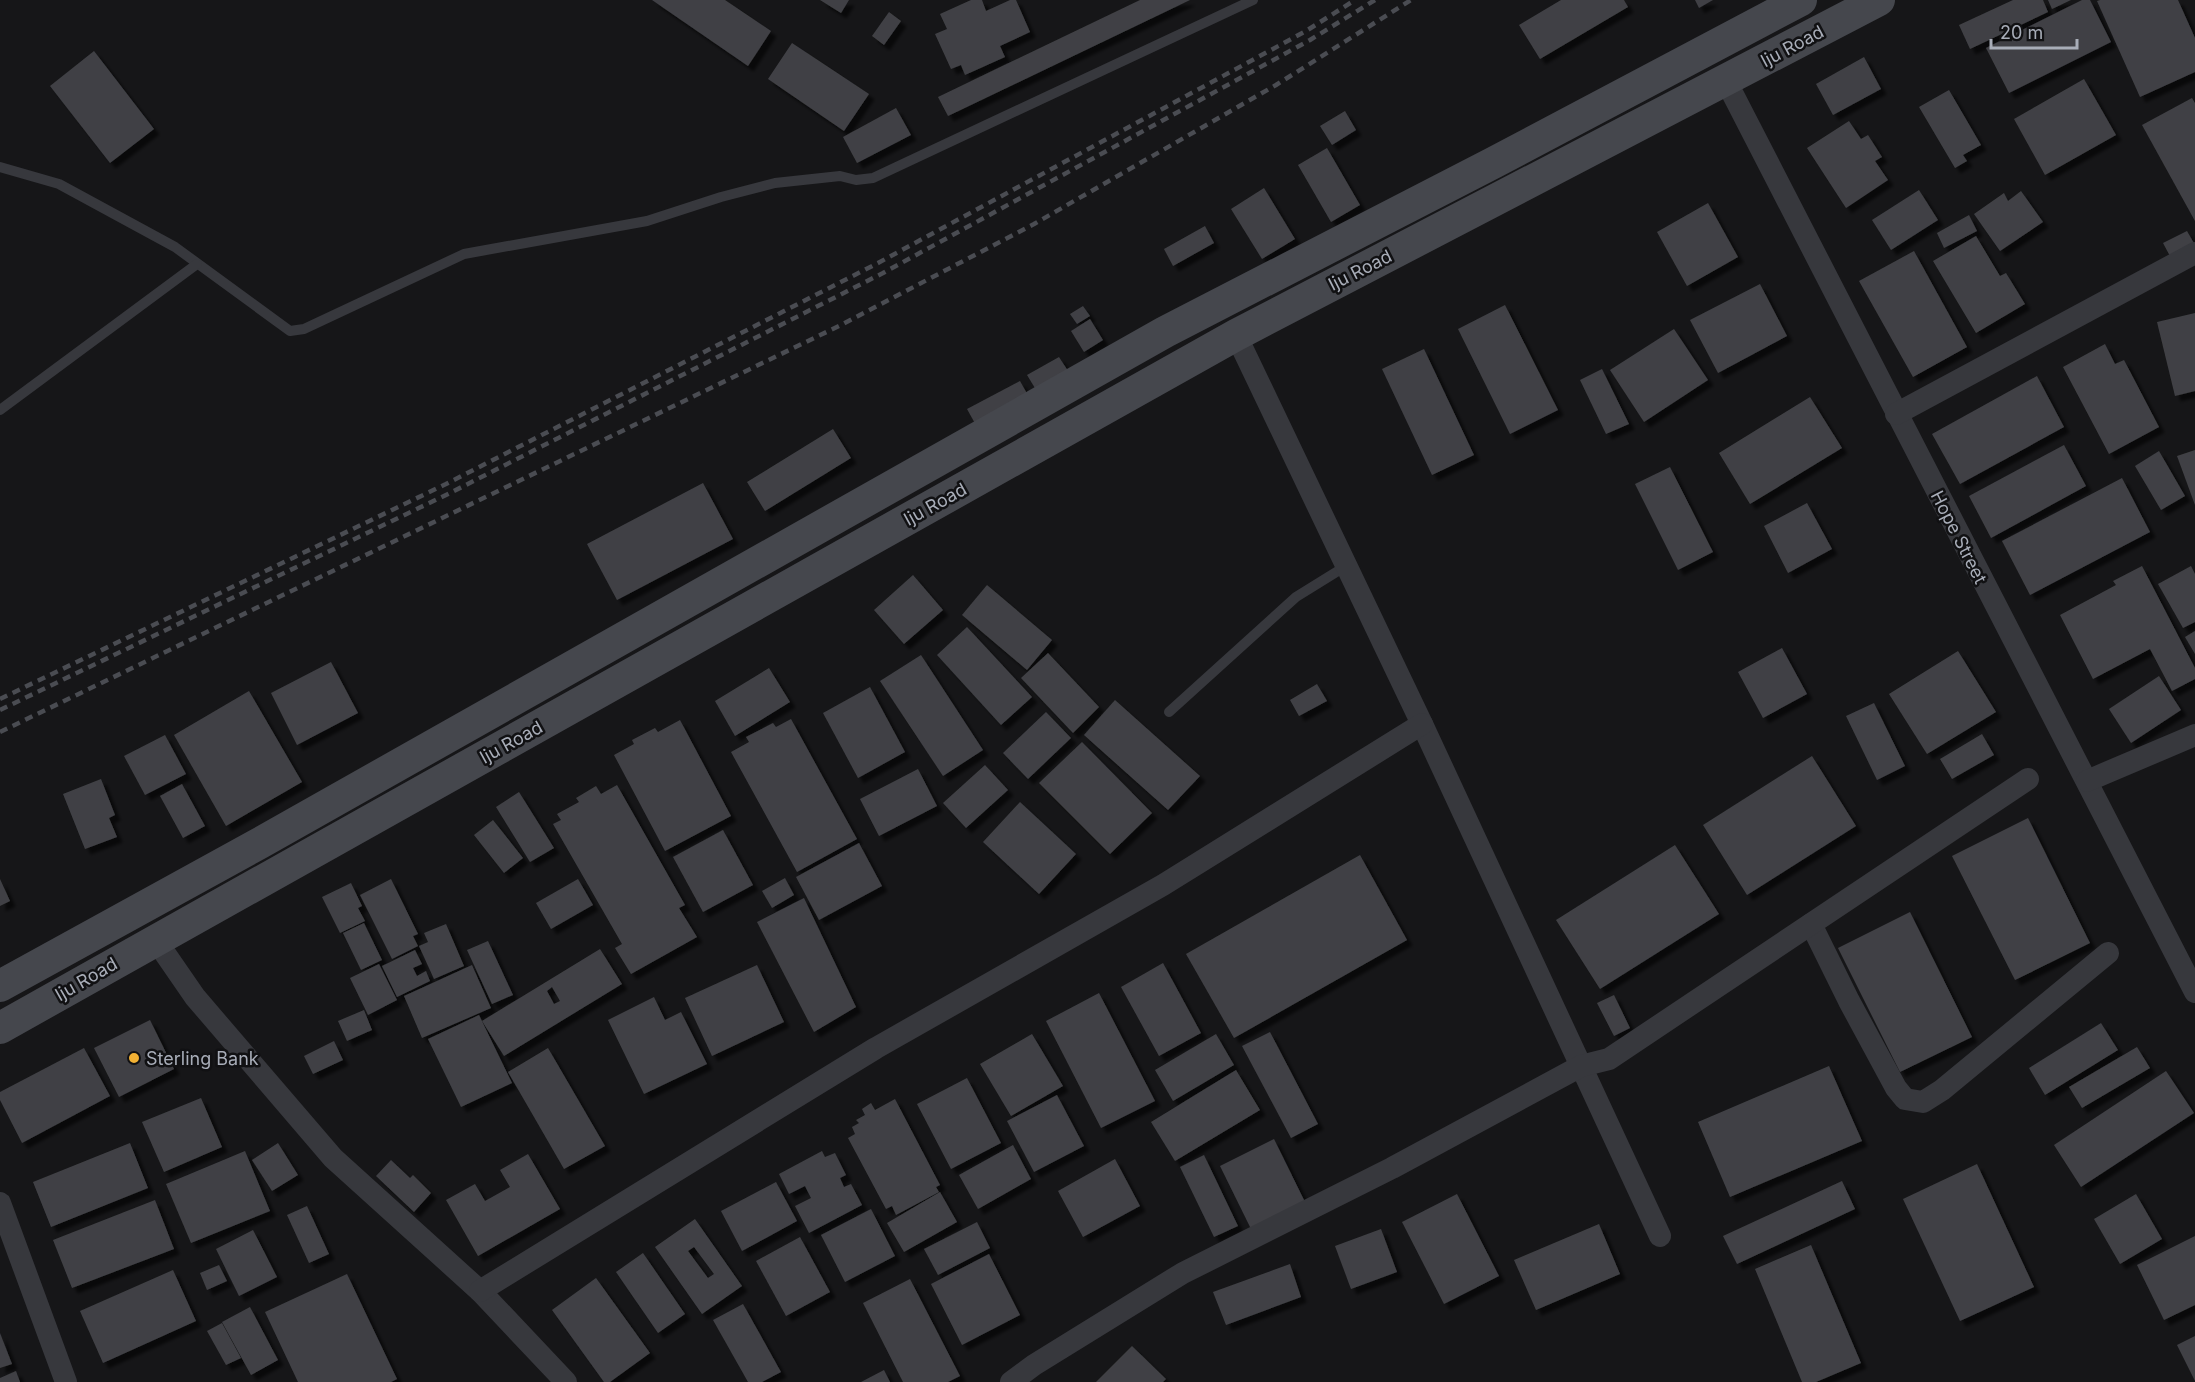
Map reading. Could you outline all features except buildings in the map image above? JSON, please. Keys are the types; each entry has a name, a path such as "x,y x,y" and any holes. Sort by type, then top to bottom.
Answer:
{"main road":[{"name":"Iju Road","path":"0,986 260,843 1165,332 1493,163 1801,0"},
{"name":"Iju Road","path":"0,1028 155,939 276,874 1236,336 1879,0"},
{"path":"260,843 276,874"}],"street":[{"name":"Hope Street","path":"1726,81 2195,992"},
{"path":"1896,414 2195,253"},
{"path":"1236,336 1422,724 1660,1236"},
{"path":"480,1291 876,1048 1163,885 1422,724"},
{"path":"2087,781 2195,735"},
{"path":"1011,1382 1034,1365 1183,1273 1392,1168 1581,1066 1609,1059 2028,779"},
{"path":"1811,924 1896,1088 1905,1099 1923,1101 1942,1090 2108,953"},
{"path":"155,939 195,997 333,1158 480,1291 566,1382"},
{"path":"0,1203 66,1382"}],"lane":[{"path":"0,167 59,184 175,247 290,332 304,329 464,254 646,221 721,197 775,183 840,176 856,180 873,178 1252,0"},
{"path":"0,411 197,264"},
{"path":"1169,712 1296,597 1347,566"}],"railway":[{"path":"0,699 446,484 878,263 1306,31 1355,0"},
{"path":"0,710 450,493 883,273 1310,40 1375,0"},
{"path":"0,732 841,325 1034,224 1276,85 1411,0"}],"place":[{"name":"Sterling Bank","path":"134,1058"}]}
